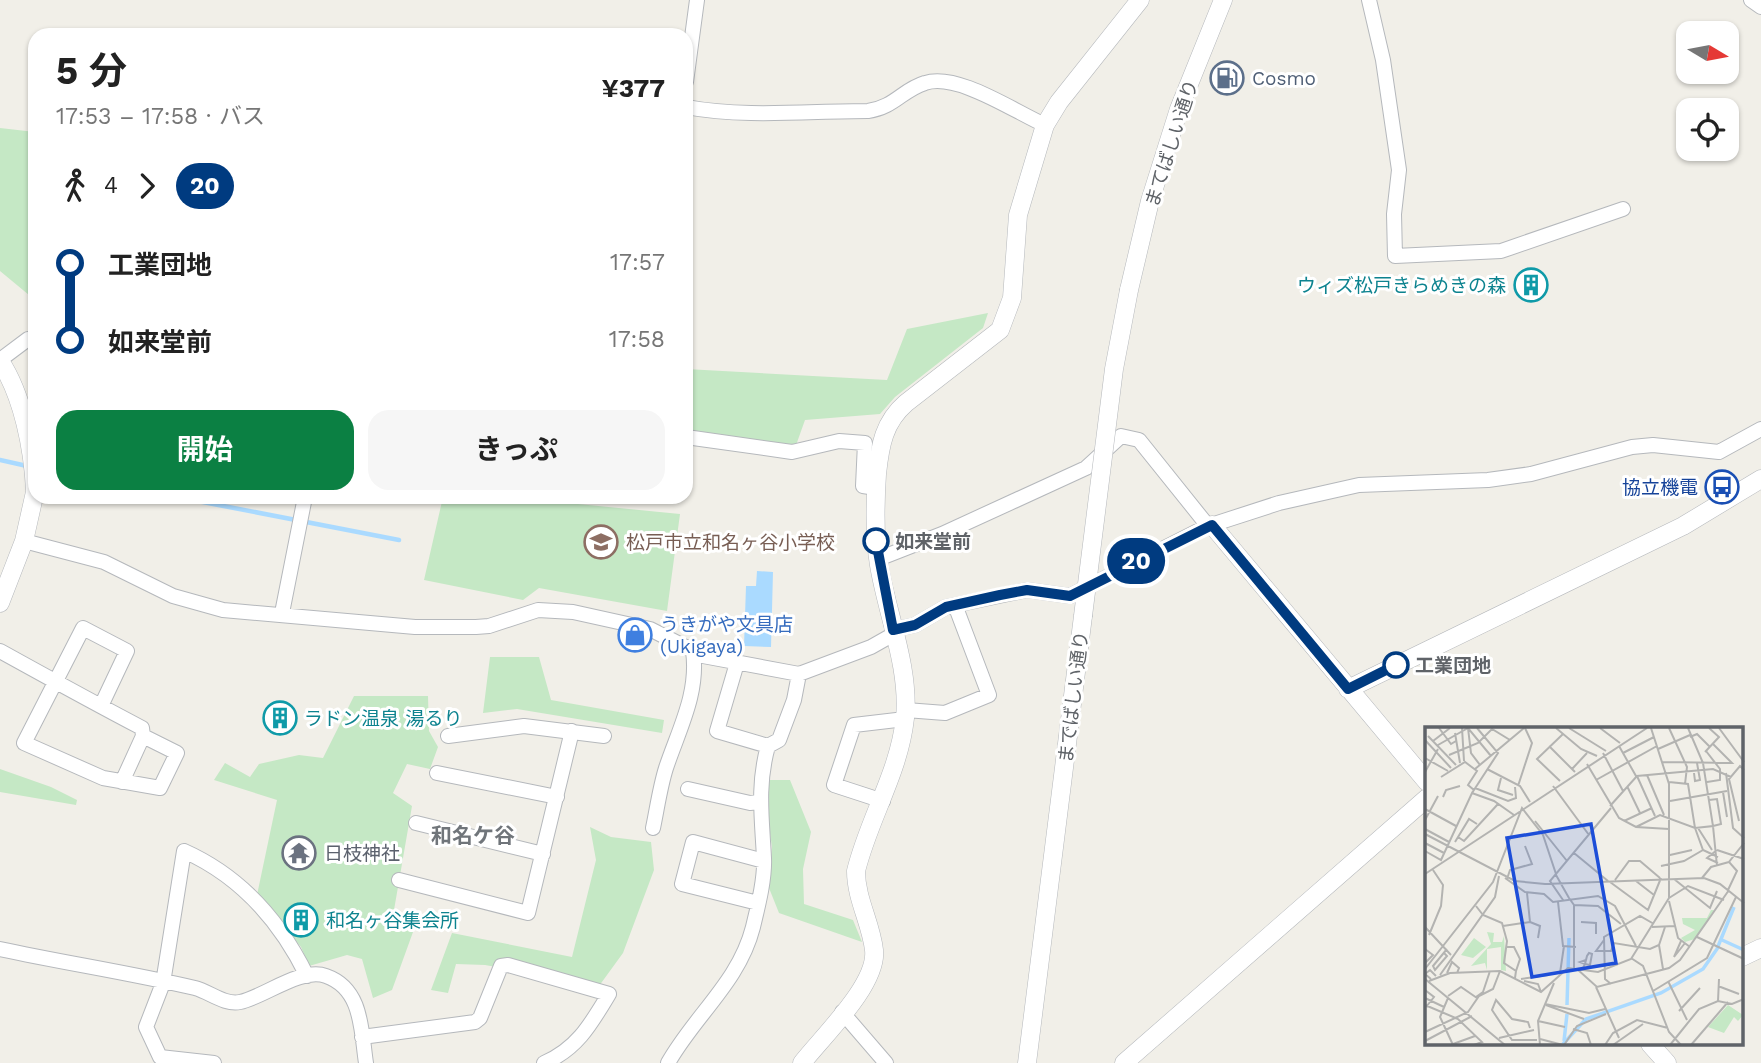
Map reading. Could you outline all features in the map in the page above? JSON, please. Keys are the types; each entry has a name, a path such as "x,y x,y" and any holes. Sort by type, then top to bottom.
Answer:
{"street":[{"path":"693,30 697,0"},
{"path":"802,1063 869,977 873,966 873,941 856,885 856,871 897,762 905,714 894,632 878,559 876,488 882,439 894,414 993,339 1009,314 1018,215 1045,125 1059,102 1140,0"},
{"name":"まてばしい通り","path":"1129,290 1150,201 1179,109 1223,0"},
{"path":"1369,0 1383,60 1399,170 1395,256 1501,251 1623,209"},
{"path":"1751,0 1761,7"},
{"path":"693,108 751,113 868,111 886,108 926,82 946,80 1045,125"},
{"name":"までばしい通り","path":"1027,1063 1114,369 1129,290"},
{"path":"28,339 0,360 13,387 28,454"},
{"path":"24,541 104,562 173,596 200,605 237,612 282,613 389,625 476,627 488,626 544,609 599,617 650,629 693,651 737,663 799,674 871,647 894,632 955,605 1027,590 1070,596 1210,526 1279,503 1359,485 1488,480 1531,474 1632,447 1653,445 1720,452 1761,429"},
{"path":"878,559 942,534 1086,468 1121,436 1139,440 1425,780"},
{"path":"693,438 792,452 839,441 865,443 863,486 876,488"},
{"path":"1348,689 1683,526 1761,478"},
{"path":"0,603 6,573 24,541 32,504"},
{"path":"282,613 303,504"},
{"path":"883,802 834,785 854,725 905,714 944,713 989,695 955,605"},
{"path":"100,706 127,651 83,628 24,743 103,778 160,789 177,754 143,736"},
{"path":"0,651 142,728 143,736 122,782"},
{"path":"653,828 665,772 692,691 695,674 693,651"},
{"path":"737,663 717,731 768,746"},
{"path":"668,1063 735,975 753,929 764,861 759,802 760,773 768,746 779,740 794,700 799,674"},
{"path":"448,736 524,726 604,736"},
{"path":"400,880 528,913 572,731"},
{"path":"437,774 557,797"},
{"path":"688,789 750,803 759,802"},
{"path":"1124,1063 1425,800"},
{"path":"416,823 543,854"},
{"path":"758,903 682,884 693,842 764,861"},
{"path":"214,1063 160,1057 146,1027 163,983 184,851 213,864 259,904 293,947 307,976"},
{"path":"0,948 197,988 229,1002 241,1002 307,976 324,975 340,983 360,1012 366,1063"},
{"path":"1744,956 1761,948"},
{"path":"362,1037 475,1022 480,1018 501,966 508,965 609,994 584,1035 561,1056 544,1063"},
{"path":"842,1012 886,1063"},
{"path":"1652,1046 1667,1063"}],"green space":[{"path":"0,128 28,131 28,294 0,271"},
{"path":"988,313 983,328 895,397 880,414 805,420 795,448 693,432 693,369 887,380 907,329"},
{"path":"441,504 578,504 680,514 667,611 539,588 523,600 424,580"},
{"path":"490,657 539,657 551,700 664,720 662,733 517,709 483,713"},
{"path":"354,696 428,696 429,731 438,747 430,769 407,764 393,793 412,806 394,910 417,921 392,990 373,998 362,959 347,955 309,966 301,947 257,895 277,800 214,780 225,763 250,777 259,764 299,755 323,758"},
{"path":"0,769 51,787 77,800 76,805 0,792"},
{"path":"768,780 790,780 811,832 803,869 804,904 853,920 862,942 779,913 769,888 772,847 766,805"},
{"path":"590,827 611,837 651,842 654,870 623,953 599,986 485,965 456,964 448,993 431,990 452,933 572,957 596,860"}],"water":[{"path":"757,571 773,572 771,647 744,646 746,586 756,586"}],"waterway":[{"path":"0,460 27,466"},
{"path":"213,504 399,540"}],"bus line":[{"name":"20","path":"876,541 893,630 915,625 946,607 1000,595 1027,590 1054,596 1070,596 1123,567 1212,525 1348,689 1396,665"}],"place":[{"name":"Cosmo","path":"1227,78"},
{"name":"ウィズ松戸きらめきの森","path":"1531,285"},
{"name":"協立機電","path":"1722,487"},
{"name":"如来堂前","path":"876,541"},
{"name":"松戸市立和名ヶ谷小学校","path":"601,542"},
{"name":"うきがや文具店 (Ukigaya)","path":"635,635"},
{"name":"工業団地","path":"1396,665"},
{"name":"ラドン温泉 湯るり","path":"280,718"},
{"name":"日枝神社","path":"299,853"},
{"name":"和名ヶ谷集会所","path":"301,920"}],"district":[{"name":"和名ケ谷","path":"473,836"}]}
